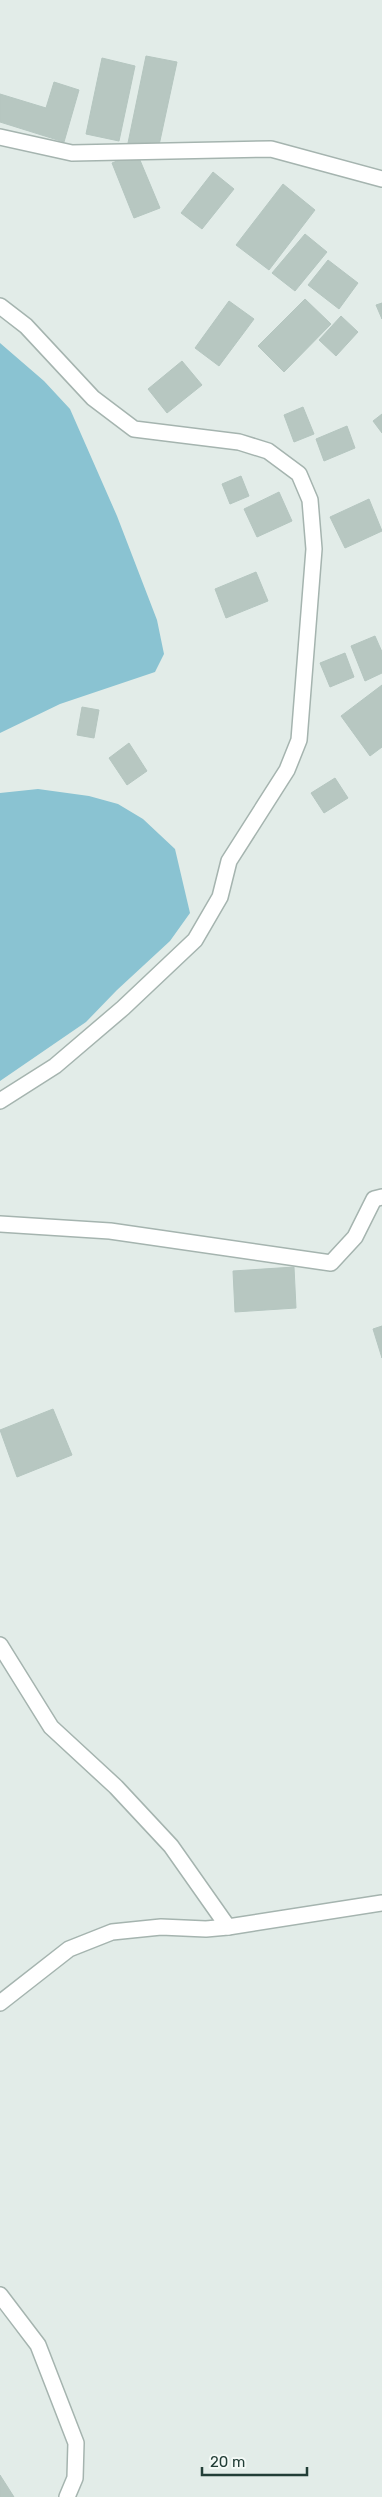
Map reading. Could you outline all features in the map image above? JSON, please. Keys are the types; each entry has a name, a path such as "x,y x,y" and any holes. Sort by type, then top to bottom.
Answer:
{"street":[{"path":"0,137 72,153 271,149 382,179"},
{"path":"0,306 26,326 93,398 134,429 239,442 268,451 299,474 310,500 314,549 299,740 287,770 229,861 220,897 196,940 123,1008 55,1066 0,1101"},
{"path":"0,1224 110,1231 331,1263 355,1237 374,1199 382,1197"},
{"path":"0,1645 51,1727 116,1787 171,1846 228,1927"},
{"path":"0,2003 69,1949 112,1932 161,1927 206,1929 228,1927 382,1903"},
{"path":"0,2295 38,2345 76,2443 75,2478 67,2497"}],"water":[{"path":"0,343 44,381 70,409 117,516 157,620 164,654 155,672 60,704 0,733"},
{"path":"38,789 89,796 118,804 143,819 175,849 190,913 170,941 117,990 86,1022 0,1081 0,793"}],"building":[{"path":"146,56 177,62 158,150 128,143"},
{"path":"102,58 135,66 119,141 86,134"},
{"path":"54,82 79,90 64,142 0,122 0,94 46,108"},
{"path":"137,153 160,208 134,218 112,163"},
{"path":"213,172 234,189 202,229 181,213"},
{"path":"283,184 315,210 269,270 236,245"},
{"path":"305,234 327,252 295,291 272,273"},
{"path":"328,260 358,283 339,309 308,285"},
{"path":"305,299 331,324 284,372 258,346"},
{"path":"229,301 254,319 219,366 195,348"},
{"path":"382,303 382,319 376,305"},
{"path":"341,316 358,332 336,356 319,340"},
{"path":"182,361 202,385 167,413 148,389"},
{"path":"303,407 314,434 294,442 284,415"},
{"path":"382,414 382,433 373,421"},
{"path":"347,426 355,448 324,461 316,439"},
{"path":"241,476 249,496 230,504 222,484"},
{"path":"279,492 292,521 257,537 244,509"},
{"path":"369,499 382,531 345,548 330,517"},
{"path":"256,572 268,601 226,618 215,589"},
{"path":"375,636 382,652 382,673 365,681 351,646"},
{"path":"345,653 354,677 330,687 320,663"},
{"path":"382,685 382,747 370,756 341,716"},
{"path":"82,707 99,710 94,738 77,735"},
{"path":"129,743 147,771 127,785 109,758"},
{"path":"335,778 348,798 324,813 311,793"},
{"path":"294,1267 296,1308 235,1312 233,1271"},
{"path":"382,1326 382,1358 373,1329"},
{"path":"53,1409 72,1455 17,1477 0,1430"},
{"path":"0,2475 14,2497 0,2497"}]}
